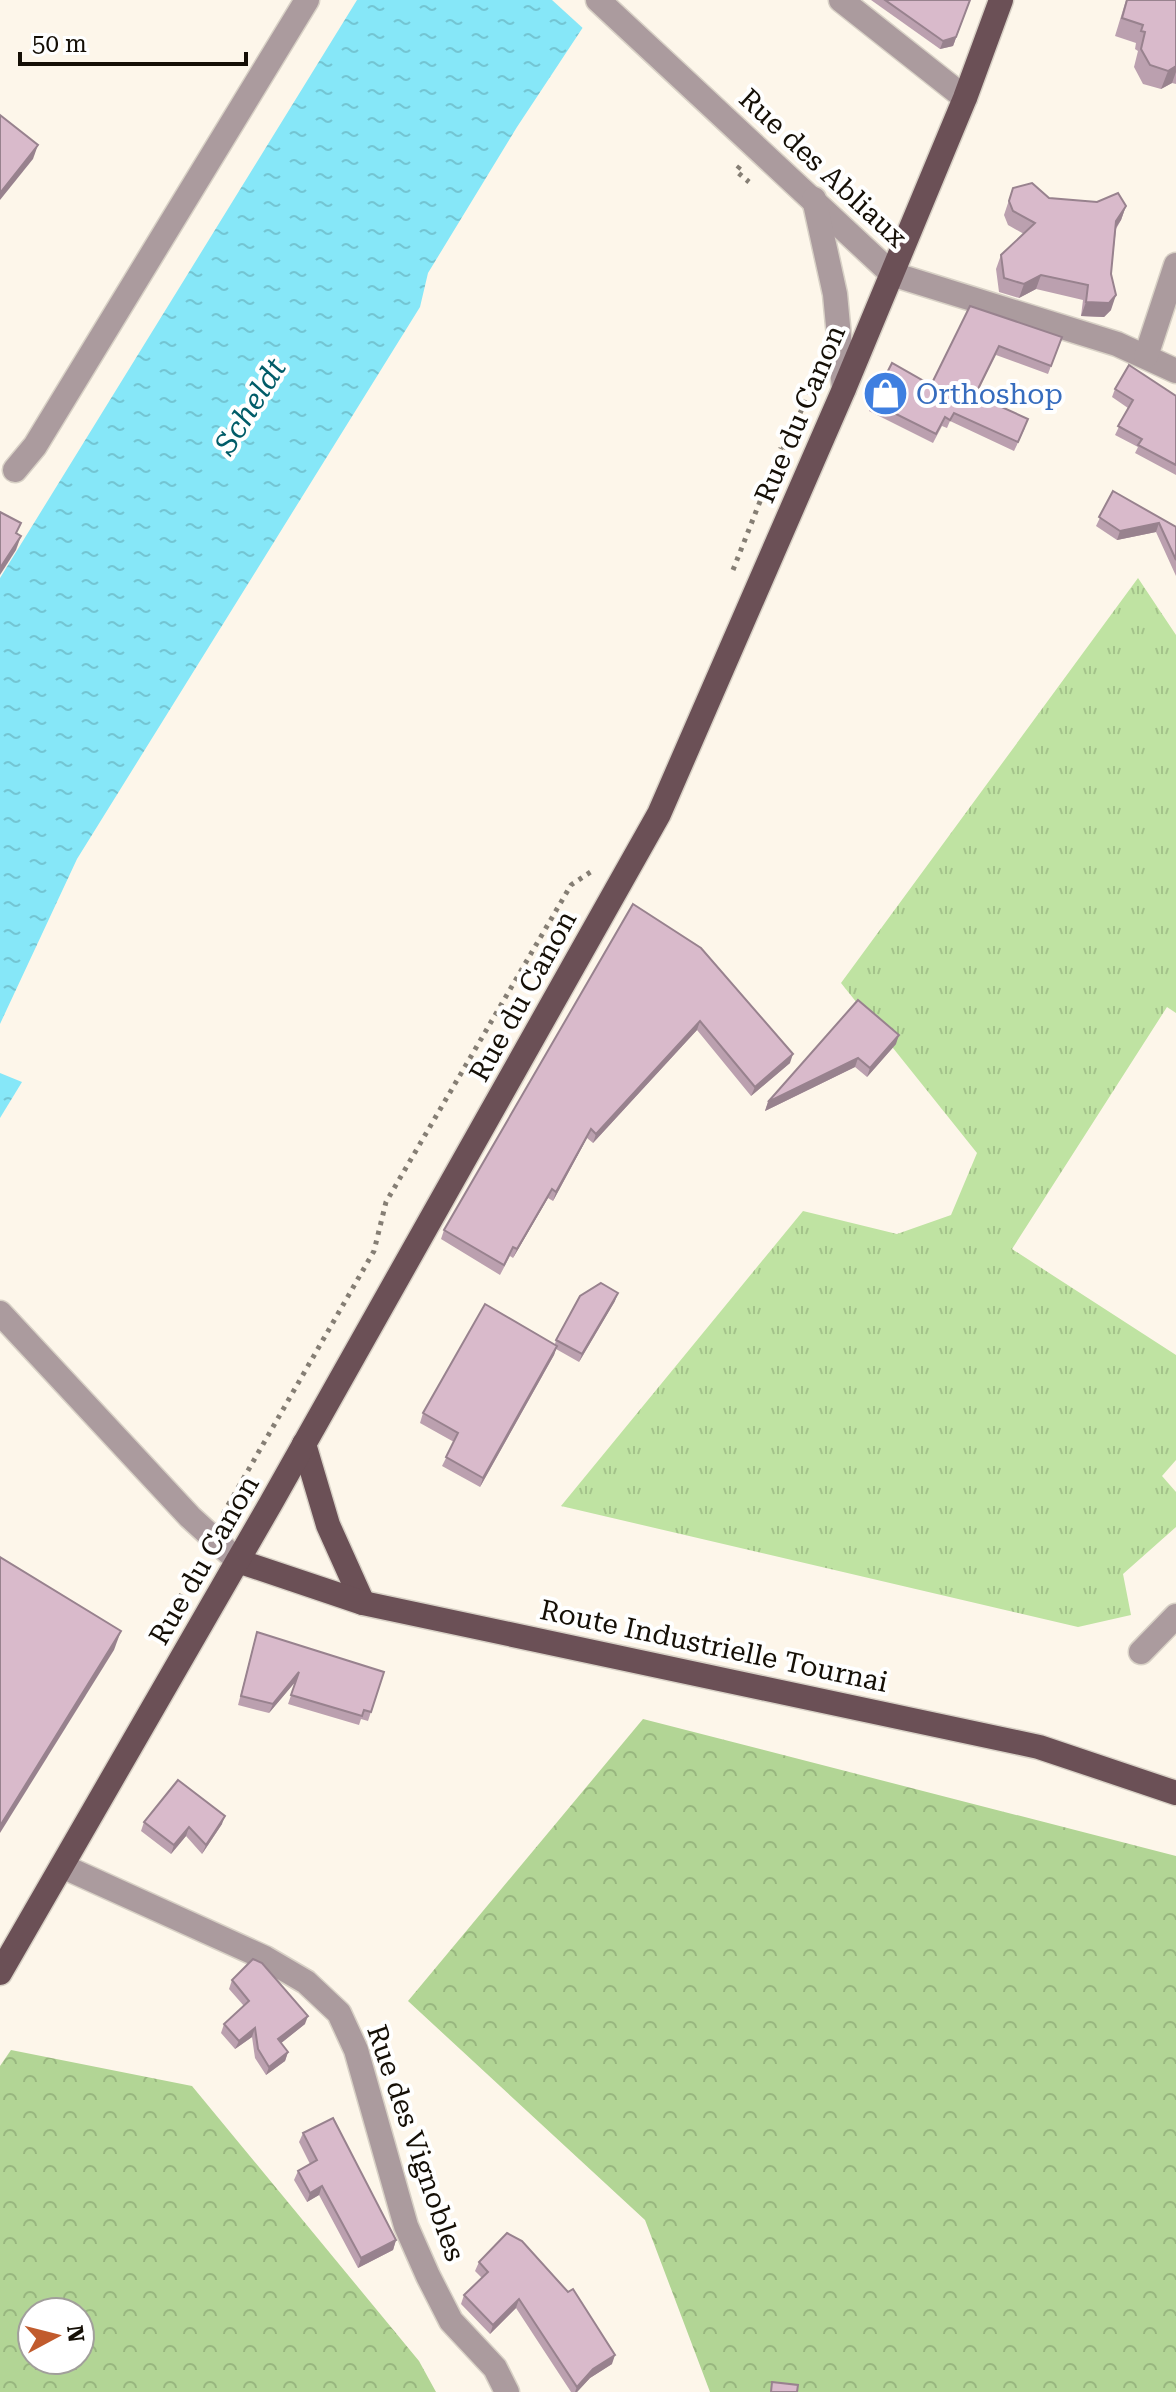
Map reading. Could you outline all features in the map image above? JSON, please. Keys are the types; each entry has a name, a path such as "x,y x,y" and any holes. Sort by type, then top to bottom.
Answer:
{"main road":[{"name":"Rue du Canon","path":"0,1973 238,1561 659,814 844,389 965,98 1001,0"},
{"path":"304,1444 328,1525 363,1603"},
{"name":"Route Industrielle Tournai","path":"238,1561 363,1603 1039,1747 1176,1793"}],"street":[{"path":"15,470 35,446 307,0"},
{"name":"Rue des Abliaux","path":"598,0 892,274 1146,356 1176,371"},
{"path":"841,0 965,98"},
{"path":"814,199 835,294 844,389"},
{"path":"1146,356 1176,265"},
{"path":"0,1313 190,1517 238,1561"},
{"path":"1141,1652 1176,1616"},
{"name":"Rue des Vignobles","path":"62,1866 265,1958 306,1982 339,2013 356,2050 406,2226 428,2276 451,2321 495,2368 507,2392"}],"path":[{"path":"754,146 736,171 757,189"},
{"path":"730,577 781,448 802,409 816,355"},
{"path":"781,448 814,458"},
{"path":"201,1626 179,1599 374,1251 386,1202 571,885 598,868"}],"green space":[{"path":"1138,578 1176,635 1176,1013 1167,1007 1012,1249 1176,1355 1176,1460 1162,1476 1176,1492 1176,1527 1123,1574 1131,1615 1078,1627 561,1506 803,1211 897,1234 951,1215 977,1153 841,983"},
{"path":"643,1719 1176,1856 1176,2392 710,2392 645,2220 408,2001"},
{"path":"11,2050 192,2086 419,2361 436,2392 0,2392 0,2066"}],"water":[{"name":"Scheldt","path":"357,0 601,0 517,127 428,273 420,307 77,859 0,1024 0,578"},
{"path":"0,1073 22,1082 0,1118"}],"pier":[{"path":"552,0 605,0 586,31"}],"building":[{"path":"885,0 970,0 956,37 943,41"},
{"path":"1127,0 1176,0 1176,66 1168,71 1150,65 1141,49 1145,32 1141,31 1143,25 1122,18"},
{"path":"0,115 38,145 0,193"},
{"path":"1032,183 1049,198 1097,202 1118,193 1126,206 1116,221 1111,274 1116,295 1109,303 1086,302 1088,285 1041,275 1024,284 1004,278 1001,255 1035,223 1013,211 1009,201 1013,188"},
{"path":"970,306 1062,337 1051,366 999,346 975,395 1028,419 1018,442 954,413 950,420 945,417 936,434 872,402 892,363 931,385"},
{"path":"1129,365 1176,396 1176,465 1138,445 1142,439 1118,426 1133,400 1115,389"},
{"path":"1113,491 1176,527 1176,560 1159,523 1120,531 1099,517"},
{"path":"0,512 21,523 16,533 21,536 0,568"},
{"path":"633,904 701,948 793,1054 755,1087 700,1021 596,1134 591,1129 556,1192 552,1189 517,1249 513,1247 504,1265 444,1230"},
{"path":"858,1000 899,1035 870,1068 858,1058 768,1102"},
{"path":"601,1283 618,1293 582,1354 556,1340 580,1296"},
{"path":"485,1304 557,1346 483,1478 446,1457 458,1433 423,1413"},
{"path":"0,1557 121,1631 0,1826"},
{"path":"257,1632 384,1672 371,1712 364,1710 362,1716 291,1695 299,1672 273,1704 241,1696"},
{"path":"178,1780 225,1816 206,1845 189,1827 174,1845 144,1822"},
{"path":"253,1959 262,1963 308,2016 278,2039 288,2052 269,2067 258,2049 255,2028 239,2041 224,2024 249,2001 232,1980"},
{"path":"333,2118 396,2240 361,2258 322,2186 310,2193 298,2171 317,2160 303,2133"},
{"path":"507,2233 522,2241 568,2292 573,2289 615,2355 593,2369 577,2387 519,2299 493,2325 464,2295 488,2272 479,2262"},
{"path":"772,2382 798,2385 797,2392 771,2392"}],"place":[{"name":"Orthoshop","path":"885,394"}]}
